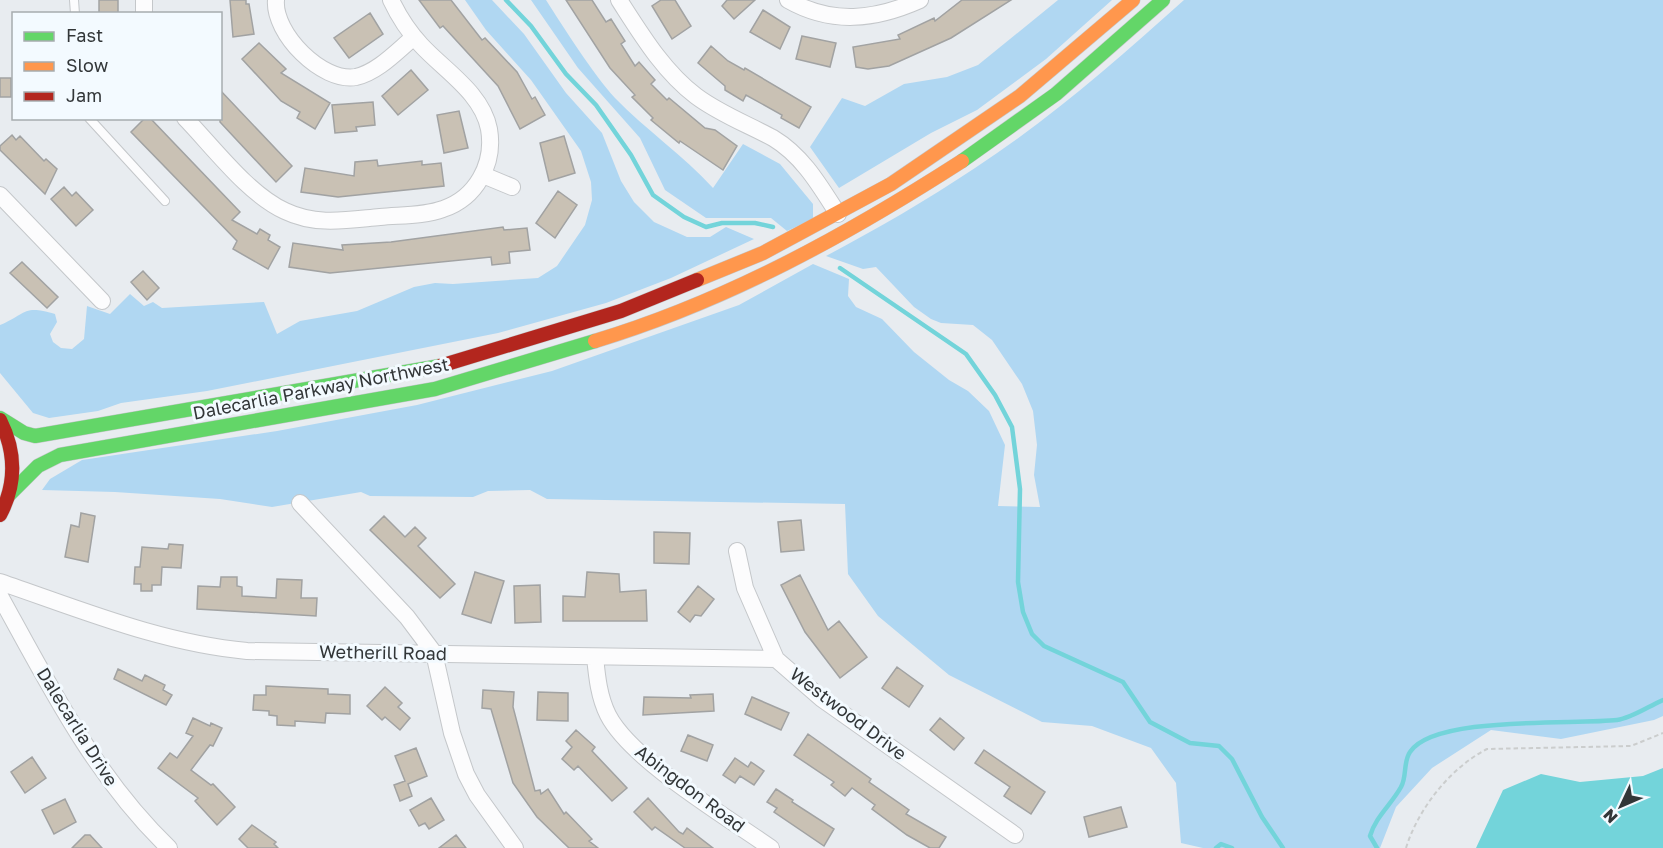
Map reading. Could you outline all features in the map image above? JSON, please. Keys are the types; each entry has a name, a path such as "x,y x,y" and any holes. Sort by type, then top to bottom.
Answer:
{"main road":[{"name":"Dalecarlia Parkway Northwest","path":"0,419 24,433 35,436 432,368 621,311 763,253 838,214 930,159 1007,106 1068,58 1133,0"},
{"name":"Dalecarlia Parkway Northwest","path":"9,495 32,468 52,457 435,389 627,331 771,272 873,218 981,150 1073,80 1164,0"},
{"path":"0,419 9,436 13,459 9,495 0,515"}],"street":[{"path":"276,0 278,20 285,33 318,67 335,75 347,77 365,74 414,37"},
{"path":"187,120 261,195 283,210 308,219 334,222 433,212 458,202 472,190 483,175 490,144 487,123 482,110 470,92 414,37 391,0"},
{"path":"619,0 649,45 676,78 708,104 774,139 792,153 813,175 838,214"},
{"path":"788,0 822,14 854,18 883,14 920,0"},
{"path":"483,175 512,187"},
{"path":"0,195 102,301"},
{"path":"300,503 407,617 434,653 462,764 477,795 515,848"},
{"name":"Westwood Drive","path":"737,551 745,588 776,659 822,699 1015,835"},
{"name":"Wetherill Road","path":"0,582 167,639 192,645 247,651 776,659"},
{"name":"Dalecarlia Drive","path":"0,596 55,697 105,776 169,848"},
{"name":"Abingdon Road","path":"595,657 598,684 608,714 627,741 647,760 771,848"}],"lane":[{"path":"91,120 165,201"}],"path":[{"path":"1406,848 1411,831 1450,777 1468,759 1487,749 1631,746 1663,733"}],"shaded area":[{"path":"465,0 492,0 524,34 566,93 602,133 621,181 634,202 654,222 687,237 710,237 726,227 754,239 671,278 606,303 498,333 207,391 121,403 98,411 49,418 33,413 0,373 0,325 30,310 55,314 57,322 50,334 53,342 61,348 72,349 84,339 87,306 110,314 130,294 144,306 153,302 162,308 264,302 277,334 300,321 357,311 414,287 435,283 453,284 538,278 557,266 585,225 592,200 591,182 581,151 531,80 486,30"},
{"path":"531,0 546,0 606,88 713,188 743,144 780,164 813,204 813,219 787,231 771,218 706,218 665,190 640,138 578,68"},
{"path":"1058,0 1112,0 1046,59 977,110 931,133 839,188 810,147 842,98 865,106 904,84 947,77 978,65"},
{"path":"1184,0 1663,0 1663,716 1654,720 1561,739 1491,730 1432,768 1396,807 1380,848 1203,848 1181,843 1176,783 1151,748 1092,726 1042,722 949,675 878,616 848,574 845,504 547,499 530,490 488,491 473,497 370,496 361,492 272,507 220,499 42,490 50,479 82,460 277,431 417,405 552,371 739,305 813,264 849,279 848,296 856,307 882,319 914,352 949,380 968,391 989,411 1005,445 998,506 1040,507 1034,475 1037,445 1033,411 1022,384 992,340 973,325 941,323 931,319 914,307 876,267 863,269 826,256 920,203 1030,130 1134,45"},
{"path":"1663,768 1663,848 1476,848 1503,790 1541,774 1580,782 1643,776"}],"building":[{"path":"99,0 118,0 118,12 99,12"},
{"path":"230,0 246,0 246,4 249,4 254,34 233,37"},
{"path":"419,0 451,0 482,40 485,38 517,72 532,99 535,97 545,115 520,129 498,86 443,26 440,28"},
{"path":"566,0 592,0 606,22 611,19 625,41 621,44 635,66 639,62 655,80 651,84 667,100 669,98 705,128 715,130 737,146 723,170 680,141 679,143 651,120 653,118 632,97 635,95 610,68"},
{"path":"661,0 675,0 691,26 672,39 652,6"},
{"path":"727,0 755,0 734,19 722,6"},
{"path":"962,0 1011,0 951,38 889,66 868,69 856,67 853,47 900,39 898,35 934,18 935,21"},
{"path":"763,10 790,27 780,49 750,32"},
{"path":"370,13 383,34 349,58 334,38"},
{"path":"802,36 836,43 830,67 796,59"},
{"path":"259,43 286,69 281,73 330,103 315,129 297,118 300,112 281,101 242,59"},
{"path":"711,46 728,61 744,70 745,68 811,107 799,128 781,118 782,115 746,95 743,101 725,90 725,86 698,63"},
{"path":"411,70 428,90 398,115 382,96"},
{"path":"0,78 11,78 11,97 0,97"},
{"path":"222,92 292,166 276,182 220,122 222,120"},
{"path":"373,102 375,125 356,127 357,131 335,133 332,105"},
{"path":"459,111 468,148 444,153 437,115"},
{"path":"143,120 152,120 240,212 232,220 257,234 260,229 270,235 268,240 280,247 268,269 233,249 237,241 131,132"},
{"path":"12,135 16,140 20,136 44,161 46,159 57,169 45,194 0,150 0,146"},
{"path":"564,136 575,173 549,181 540,143"},
{"path":"377,160 378,166 422,161 422,165 441,163 444,186 338,197 301,192 305,168 354,176 355,162"},
{"path":"64,187 72,196 76,192 93,210 76,226 51,199"},
{"path":"558,191 577,205 555,238 536,223"},
{"path":"503,227 504,230 527,228 530,250 509,252 510,263 492,265 491,257 330,273 289,267 293,243 343,250 342,245 391,242"},
{"path":"22,262 58,297 47,308 10,273"},
{"path":"143,271 159,288 147,300 131,282"},
{"path":"81,513 95,516 88,562 65,557 71,525 79,527"},
{"path":"384,516 405,537 415,527 426,538 418,546 455,584 440,598 370,530"},
{"path":"801,520 804,550 781,552 778,522"},
{"path":"654,532 690,533 689,564 654,563"},
{"path":"169,544 183,545 181,568 162,567 161,585 152,585 152,591 141,591 141,584 134,584 135,567 140,567 142,547 168,549"},
{"path":"475,572 504,581 491,623 462,614"},
{"path":"587,572 619,574 620,592 646,590 647,621 563,621 563,596 585,597"},
{"path":"800,575 828,630 839,621 867,657 840,678 805,632 781,585"},
{"path":"221,577 237,577 237,586 242,587 242,596 276,598 277,579 302,580 301,598 317,598 316,616 197,609 198,586 220,587"},
{"path":"540,585 541,622 515,623 514,586"},
{"path":"698,586 714,599 701,616 695,615 690,622 678,612"},
{"path":"897,667 923,686 909,707 882,688"},
{"path":"118,669 142,681 145,675 165,685 163,690 172,695 166,705 114,679"},
{"path":"266,686 328,689 328,694 350,695 350,714 326,713 325,723 295,721 295,726 277,725 277,716 269,715 269,711 253,710 254,695 266,695"},
{"path":"385,687 402,703 398,707 410,718 400,730 385,717 382,720 367,706"},
{"path":"483,690 514,692 513,707 535,791 540,790 541,794 548,789 564,814 566,812 592,839 589,841 598,848 569,848 537,817 513,783 491,709 482,708"},
{"path":"538,692 568,693 568,721 537,720"},
{"path":"713,694 714,711 643,715 644,697 691,698 690,695"},
{"path":"752,697 789,713 781,730 745,714"},
{"path":"193,718 210,726 211,723 222,728 213,746 210,745 191,770 211,785 213,784 235,807 217,825 195,801 198,798 158,768 170,753 177,758 193,736 186,733"},
{"path":"940,718 964,738 954,750 930,730"},
{"path":"576,730 595,747 592,751 627,788 612,801 578,766 574,770 562,759 572,747 566,741"},
{"path":"808,734 871,779 869,782 909,810 906,814 946,837 939,848 930,848 907,835 872,809 875,805 852,788 845,796 831,785 834,782 794,755"},
{"path":"688,735 713,745 707,761 681,751"},
{"path":"416,748 427,776 408,784 412,796 400,801 394,785 405,781 395,756"},
{"path":"984,750 1045,792 1031,814 1004,796 1010,787 975,763"},
{"path":"32,757 46,778 25,793 11,772"},
{"path":"735,758 748,767 751,762 764,771 754,785 740,776 735,783 723,775"},
{"path":"776,789 834,829 824,846 774,812 777,808 767,802"},
{"path":"431,798 444,820 429,829 425,823 419,826 410,810"},
{"path":"648,798 679,832 683,834 687,828 713,848 685,848 655,827 652,830 634,812"},
{"path":"65,799 76,822 54,834 42,810"},
{"path":"1121,807 1127,827 1089,837 1084,817"},
{"path":"252,825 276,842 274,844 278,848 248,848 239,839"},
{"path":"85,835 90,835 102,848 72,848"},
{"path":"456,835 466,848 439,848"}],"waterway":[{"path":"506,0 531,26 566,74 596,105 631,155 653,195 684,217 706,227 722,223 755,223 773,227"},
{"path":"840,268 966,354 995,395 1012,427 1020,489 1018,582 1023,612 1032,634 1044,646 1123,682 1150,722 1190,743 1219,746 1232,759 1262,817 1283,848"},
{"path":"1377,848 1370,836 1373,829 1401,787 1406,760 1410,752 1424,740 1446,732 1475,727 1623,719 1663,700"},
{"path":"1216,848 1221,844 1232,848"}],"traffic: fast":[{"path":"962,161 1056,94 1163,0"},
{"path":"9,495 38,466 60,455 435,389 595,341"},
{"path":"0,418 24,433 35,436 440,366"}],"traffic: slow":[{"path":"697,280 763,253 891,184 1020,96 1133,0"},
{"path":"595,341 692,306 785,264 875,215 962,161"}],"traffic: jam":[{"path":"440,366 621,311 697,280"},
{"path":"0,420 12,456 12,479 6,503 0,515"}]}
